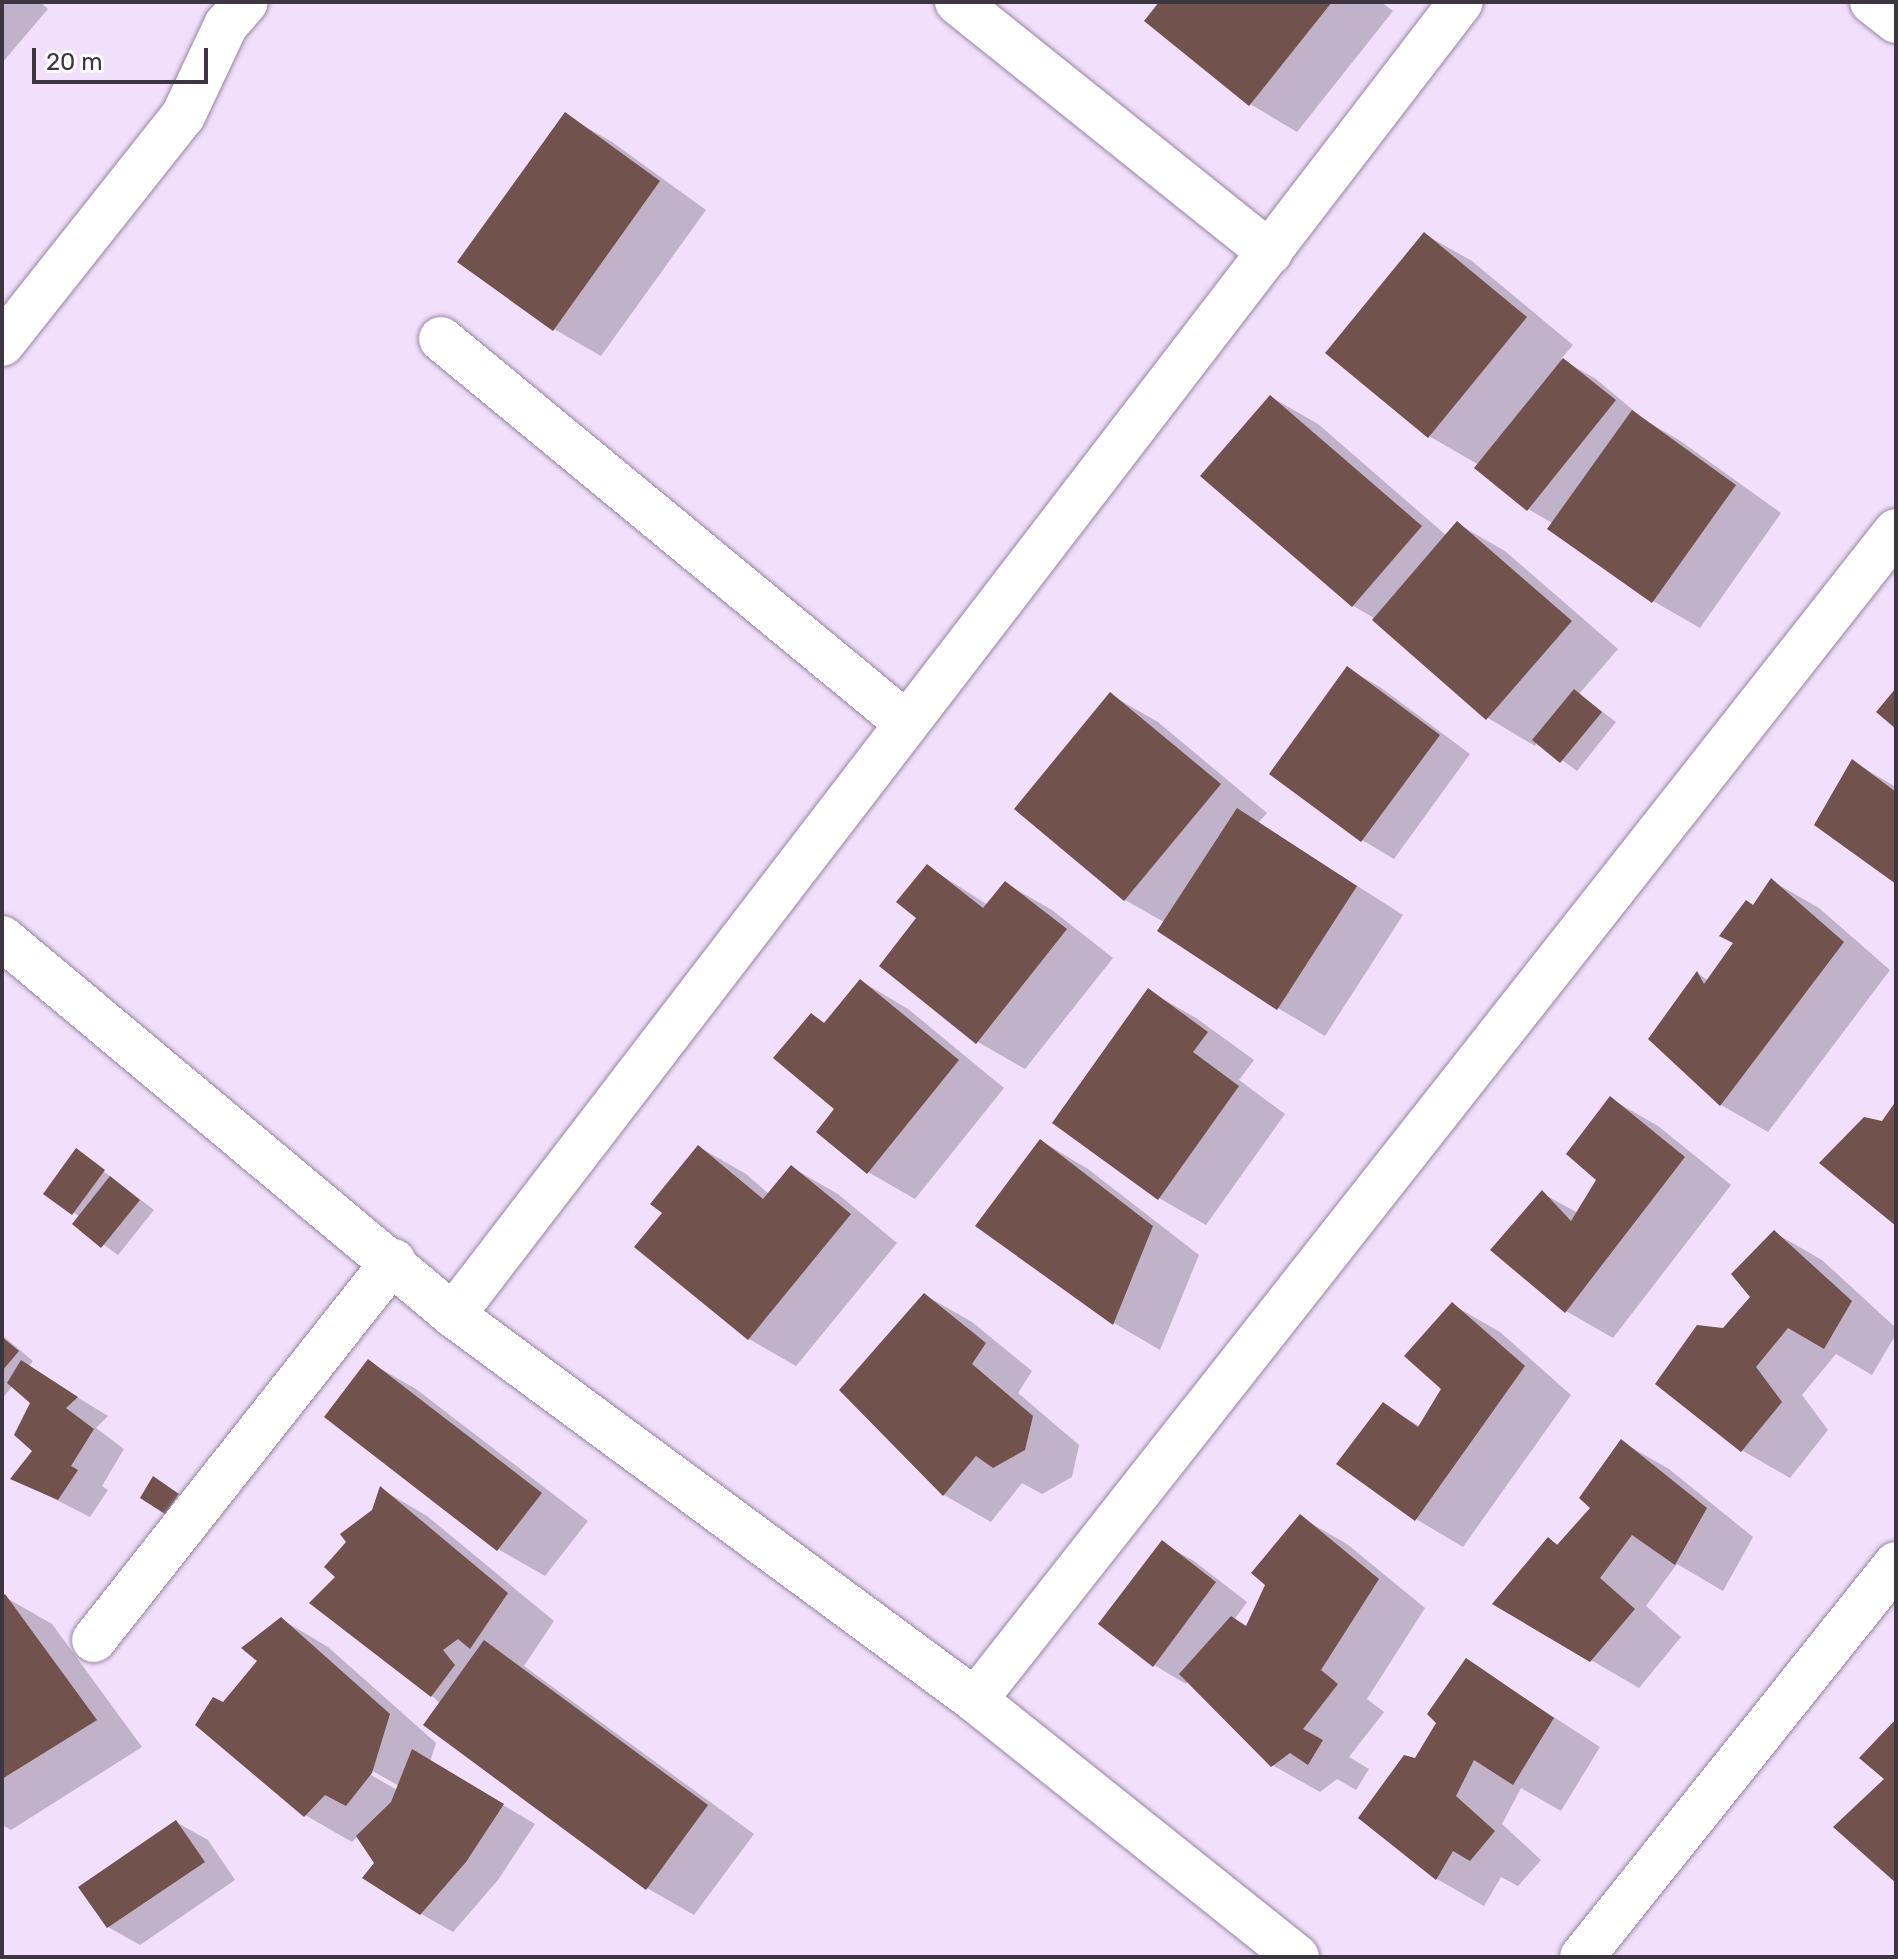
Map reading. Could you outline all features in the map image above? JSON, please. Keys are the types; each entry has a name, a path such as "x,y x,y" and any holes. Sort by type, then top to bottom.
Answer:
{"street":[{"path":"957,2 1270,253"},
{"path":"453,1315 905,722 1461,2"},
{"path":"1872,2 1896,21"},
{"path":"2,344 183,116 224,10"},
{"path":"441,339 905,722"},
{"path":"975,1700 1896,531"},
{"path":"2,938 393,1261 453,1315 975,1700 1297,1957"},
{"path":"94,1640 393,1261"},
{"path":"1582,1957 1896,1564"}],"building":[{"path":"1159,2 1332,2 1249,106 1144,21"},
{"path":"565,112 660,181 553,331 457,262"},
{"path":"1424,232 1527,317 1428,438 1325,353"},
{"path":"1563,358 1616,400 1527,511 1474,468"},
{"path":"1270,395 1422,526 1352,607 1200,476"},
{"path":"1632,410 1736,485 1652,603 1547,529"},
{"path":"1457,521 1572,621 1486,720 1372,620"},
{"path":"1347,666 1440,735 1361,842 1269,774"},
{"path":"1896,688 1896,729 1876,712"},
{"path":"1574,689 1602,712 1560,763 1532,740"},
{"path":"1110,692 1221,784 1124,901 1014,809"},
{"path":"1852,759 1896,792 1896,884 1814,825"},
{"path":"1237,808 1357,886 1277,1010 1157,931"},
{"path":"927,864 983,908 1005,881 1067,929 976,1044 879,966 916,918 896,902"},
{"path":"1771,878 1844,942 1720,1106 1648,1039 1697,971 1704,984 1733,943 1719,936 1746,900 1753,905"},
{"path":"860,979 959,1060 867,1174 816,1132 834,1109 773,1058 811,1013 824,1023"},
{"path":"1148,988 1208,1032 1193,1052 1239,1086 1158,1200 1052,1123"},
{"path":"1610,1096 1685,1157 1565,1313 1490,1250 1542,1190 1571,1221 1596,1180 1566,1154"},
{"path":"1896,1101 1896,1226 1819,1163 1864,1117 1882,1121"},
{"path":"1040,1139 1153,1226 1113,1325 975,1226"},
{"path":"698,1145 763,1199 791,1165 851,1214 748,1340 634,1247 662,1213 650,1204"},
{"path":"76,1148 105,1170 72,1215 43,1194"},
{"path":"110,1176 140,1200 101,1248 72,1224"},
{"path":"1774,1230 1852,1301 1824,1349 1788,1328 1756,1367 1782,1402 1741,1452 1655,1384 1697,1325 1723,1328 1750,1297 1731,1274"},
{"path":"924,1293 986,1343 972,1364 1033,1416 1025,1450 993,1468 976,1456 943,1496 839,1390"},
{"path":"1452,1302 1525,1366 1415,1521 1336,1464 1383,1402 1418,1427 1441,1389 1404,1356"},
{"path":"2,1337 19,1351 2,1371"},
{"path":"368,1359 542,1493 497,1551 324,1417"},
{"path":"21,1360 78,1397 66,1408 94,1429 71,1466 78,1470 58,1500 10,1479 32,1451 14,1435 30,1403 7,1383"},
{"path":"1621,1439 1707,1508 1675,1565 1632,1535 1600,1578 1635,1609 1590,1662 1492,1604 1548,1537 1557,1545 1590,1508 1579,1498"},
{"path":"153,1476 179,1494 165,1514 140,1498"},
{"path":"380,1486 508,1593 470,1649 458,1639 443,1650 455,1665 431,1697 309,1603 335,1577 324,1567 346,1542 340,1534 372,1510"},
{"path":"1300,1514 1379,1579 1321,1670 1338,1684 1303,1729 1323,1740 1308,1765 1290,1753 1271,1767 1179,1674 1231,1616 1246,1626 1265,1585 1251,1573"},
{"path":"1162,1540 1216,1582 1153,1667 1098,1624"},
{"path":"5,1594 97,1720 2,1779 2,1597"},
{"path":"281,1617 390,1714 372,1773 346,1806 325,1795 304,1817 195,1725 213,1697 223,1702 257,1661 241,1648"},
{"path":"484,1640 708,1805 646,1890 423,1725"},
{"path":"1466,1658 1554,1718 1513,1785 1474,1760 1456,1796 1495,1831 1470,1861 1453,1851 1436,1880 1358,1818 1404,1755 1415,1758 1436,1723 1427,1714"},
{"path":"1896,1719 1896,1883 1833,1827 1884,1779 1859,1758"},
{"path":"412,1749 504,1804 466,1862 420,1915 362,1878 374,1863 356,1836 391,1802"},
{"path":"176,1820 205,1862 107,1928 78,1887"}]}
